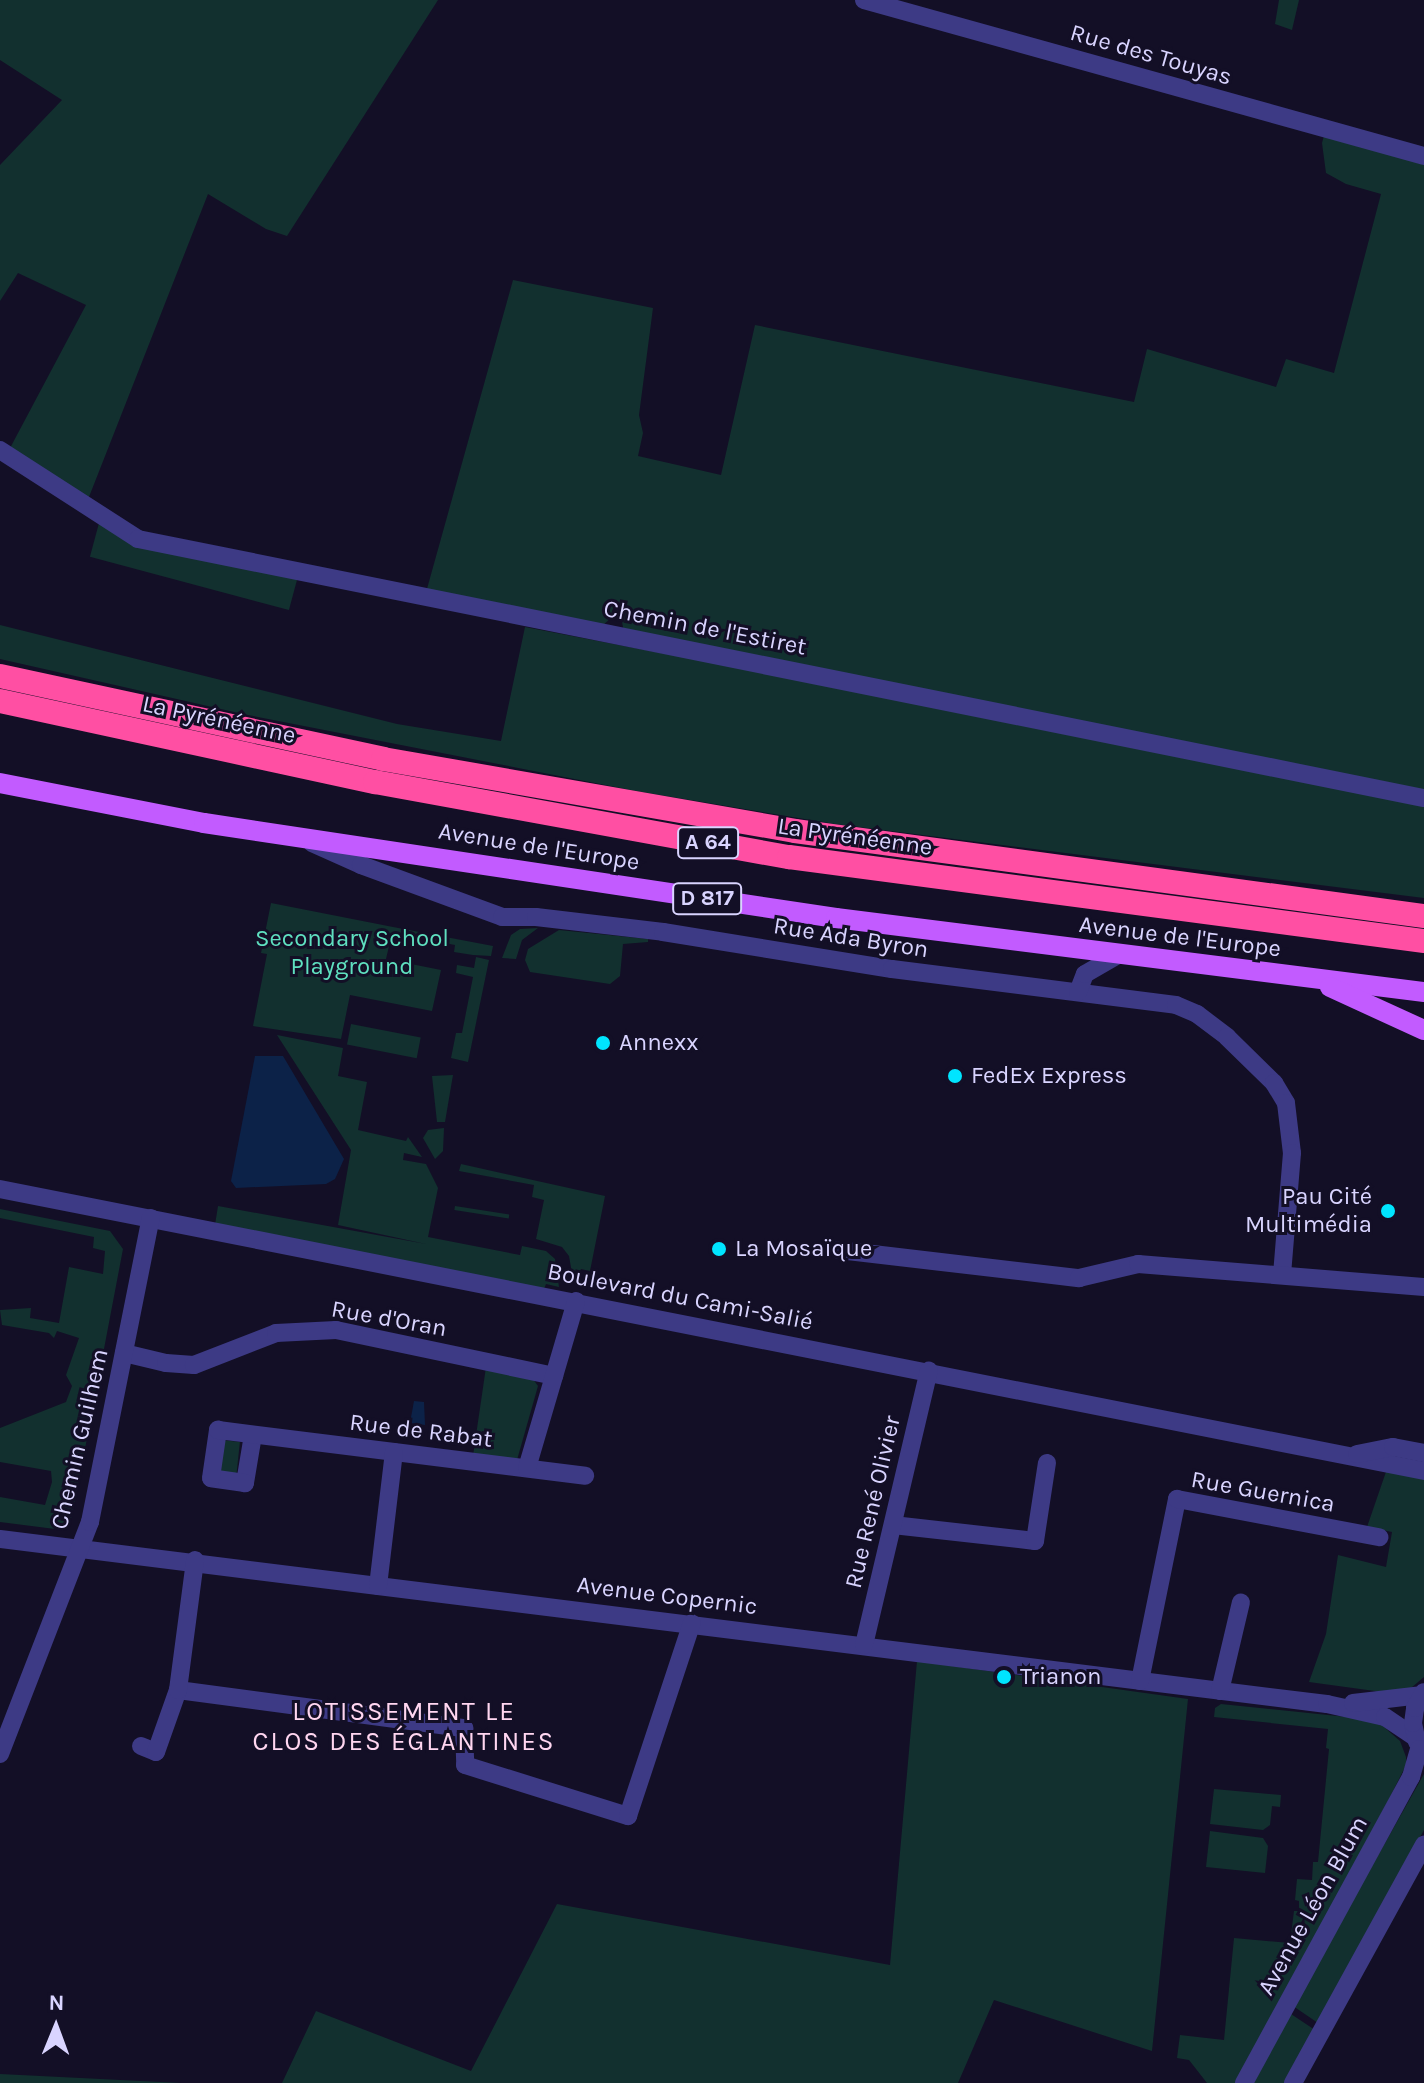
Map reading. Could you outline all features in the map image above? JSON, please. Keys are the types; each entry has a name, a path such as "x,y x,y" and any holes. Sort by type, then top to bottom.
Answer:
{"highway":[{"name":"La Pyrénéenne","path":"0,676 383,759 795,831 1424,916"},
{"name":"La Pyrénéenne","path":"0,701 375,782 789,857 1424,941"}],"main road":[{"name":"Avenue de l'Europe","path":"0,783 131,811 836,918 1116,956 1424,992"},
{"name":"Avenue de l'Europe","path":"1311,979 1424,1030"}],"street":[{"name":"Rue des Touyas","path":"864,0 1424,156"},
{"name":"Chemin de l'Estiret","path":"0,450 138,539 1424,798"},
{"name":"Rue Ada Byron","path":"298,837 361,865 502,917 663,932 892,969 1150,999 1197,1014 1227,1037 1274,1083 1286,1103 1292,1129 1282,1274"},
{"path":"1078,992 1085,974 1116,956"},
{"name":"Boulevard du Cami-Salié","path":"0,1189 1424,1471"},
{"name":"Chemin Guilhem","path":"0,1754 90,1522 151,1218"},
{"path":"839,1250 1079,1278 1138,1264 1424,1287"},
{"path":"527,1468 576,1301"},
{"name":"Rue d'Oran","path":"124,1353 166,1363 194,1365 219,1358 276,1333 336,1330 554,1376"},
{"name":"Rue René Olivier","path":"864,1645 929,1371"},
{"name":"Rue de Rabat","path":"253,1435 585,1476"},
{"name":"Boulevard du Cami-Salié","path":"1350,1455 1393,1447 1424,1453"},
{"path":"378,1586 394,1452"},
{"path":"893,1525 1035,1541 1047,1463"},
{"name":"Rue Guernica","path":"1140,1681 1177,1499 1379,1537"},
{"name":"Avenue Copernic","path":"0,1539 195,1560 378,1586 1327,1704 1385,1717 1419,1747"},
{"path":"141,1746 156,1752 178,1690 195,1560"},
{"path":"1220,1691 1241,1602"},
{"path":"178,1690 464,1728 465,1765 628,1816 692,1623"},
{"name":"Avenue Copernic","path":"1327,1704 1388,1701 1423,1694"},
{"name":"Avenue Léon Blum","path":"1244,2083 1411,1777 1419,1747 1415,1708 1423,1694"},
{"path":"1293,2083 1424,1845"}],"green space":[{"path":"0,0 438,0 287,236 266,229 208,194 87,502 9,450 86,305 18,273 0,301 0,165 62,100 0,60"},
{"path":"1279,0 1299,0 1292,30 1275,24"},
{"path":"1325,132 1424,159 1424,898 835,824 636,791 243,714 0,659 0,625 397,724 501,741 525,627 666,654 624,632 621,617 613,616 601,627 425,596 513,280 653,308 639,415 643,433 638,456 721,475 755,325 1134,402 1147,349 1276,387 1286,359 1334,373 1381,194 1346,184 1326,173 1322,143"},
{"path":"99,523 298,576 289,610 90,557"},
{"name":"Secondary School Playground","path":"271,903 493,946 491,956 454,952 455,945 392,933 386,959 441,970 432,1011 350,995 341,1039 253,1026 267,954 261,953"},
{"path":"538,928 522,940 516,959 502,958 511,935 520,929"},
{"path":"559,930 648,939 648,942 623,944 620,976 610,984 530,972 525,960 528,949"},
{"path":"476,957 489,960 468,1062 451,1058 456,1033 462,1033 473,977 456,973 457,965 474,968"},
{"path":"351,1024 421,1038 417,1058 347,1045"},
{"path":"277,1035 343,1048 338,1076 367,1082 358,1130 406,1141 408,1137 422,1157 404,1153 403,1160 426,1164 438,1188 428,1237 520,1255 522,1246 546,1251 555,1259 559,1287 546,1284 544,1289 215,1225 218,1206 426,1244 338,1225 351,1150"},
{"path":"453,1075 445,1122 437,1122 432,1076"},
{"path":"444,1128 443,1151 435,1159 423,1138 428,1130"},
{"path":"461,1164 605,1196 590,1271 581,1269 578,1275 572,1273 569,1256 562,1247 536,1239 544,1200 532,1197 534,1185 459,1171"},
{"path":"455,1206 509,1215 509,1219 454,1210"},
{"path":"0,1209 110,1231 123,1249 72,1517 55,1529 0,1522 0,1497 45,1505 52,1482 51,1471 0,1462 0,1428 66,1402 72,1386 66,1375 79,1338 57,1331 54,1338 49,1333 2,1325 0,1310 31,1308 30,1318 59,1323 69,1267 103,1274 105,1251 93,1248 94,1237 0,1218"},
{"path":"486,1367 533,1379 538,1386 517,1460 473,1456"},
{"path":"221,1440 240,1442 236,1475 218,1473"},
{"path":"1388,1466 1424,1478 1424,1677 1411,1688 1382,1692 1309,1682 1326,1634 1338,1555 1386,1567 1392,1532 1367,1527"},
{"path":"917,1661 1188,1699 1152,2051 994,2000 958,2083 282,2083 316,2011 471,2071 557,1904 890,1965"},
{"path":"1221,1704 1376,1720 1400,1741 1406,1757 1406,1765 1389,1799 1236,2083 1207,2083 1189,2060 1177,2058 1180,2035 1224,2040 1234,1938 1290,1943 1294,1911 1299,1911 1299,1901 1295,1900 1297,1879 1312,1880 1313,1862 1318,1862 1329,1749 1326,1748 1328,1729 1214,1717 1215,1708"},
{"path":"1424,1774 1424,1830 1318,2023 1293,2006"},
{"path":"1214,1789 1281,1795 1280,1807 1272,1806 1270,1825 1263,1830 1210,1824"},
{"path":"1210,1831 1263,1838 1268,1846 1265,1873 1206,1867"},
{"path":"1288,2012 1315,2030 1286,2083 1250,2083"},
{"path":"0,2074 181,2083 0,2083"}],"water":[{"path":"255,1056 283,1056 344,1159 335,1179 326,1184 236,1188 231,1181"},
{"path":"414,1401 424,1402 425,1425 410,1423"}],"place":[{"name":"Annexx","path":"603,1043"},
{"name":"FedEx Express","path":"955,1076"},
{"name":"Pau Cité Multimédia","path":"1388,1211"},
{"name":"La Mosaïque","path":"719,1249"},
{"name":"Trianon","path":"1004,1677"}],"district":[{"name":"LOTISSEMENT LE CLOS DES ÉGLANTINES","path":"404,1727"}]}
